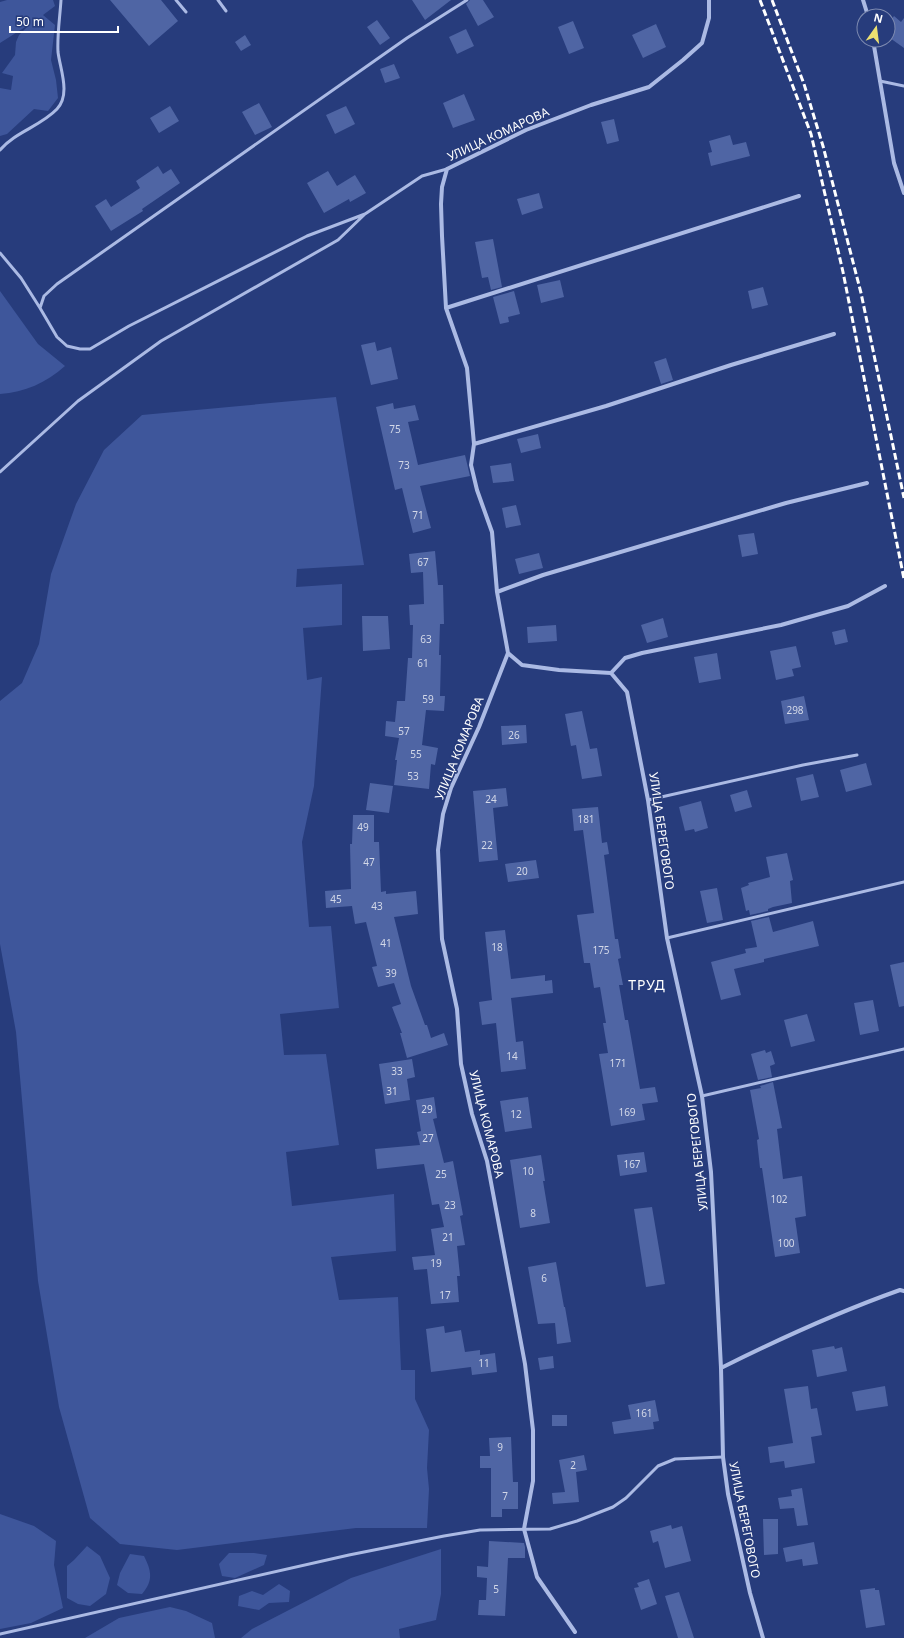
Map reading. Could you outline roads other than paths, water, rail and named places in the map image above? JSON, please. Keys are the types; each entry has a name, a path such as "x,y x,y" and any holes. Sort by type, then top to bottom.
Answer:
{"street":[{"name":"УЛИЦА КОМАРОВА","path":"575,1632 537,1577 524,1529 533,1481 533,1430 525,1364 487,1161 472,1114 461,1064 457,1010 442,938 438,850 443,814 451,788 479,727 508,653 497,592 492,532 477,490 471,465 474,444 467,368 446,308 442,236 442,187 447,169 526,130 591,105 649,87 702,43 709,18 709,0"},
{"path":"874,48 894,163 904,193"},
{"path":"446,308 799,196"},
{"path":"474,444 606,406 731,365 834,334"},
{"path":"497,592 543,575 786,503 867,483"},
{"path":"508,653 522,665 559,670 611,673 625,658 642,653 781,625 848,606 885,586"},
{"name":"УЛИЦА БЕРЕГОВОГО","path":"611,673 627,692 648,800 667,938 702,1096 711,1172 723,1457 728,1494 750,1593 763,1638"},
{"path":"720,1368 771,1342 860,1304 900,1290 904,1290"}],"lane":[{"path":"0,150 5,144 40,123 58,108 64,94 58,52 61,0"},
{"path":"176,0 186,12"},
{"path":"218,0 226,11"},
{"path":"40,308 44,296 57,284 400,42 467,0"},
{"path":"880,81 904,86"},
{"path":"0,472 78,401 154,346 338,240 365,214 422,176 447,169"},
{"path":"0,253 21,278 57,337 67,346 80,350 90,349 129,326 307,236 365,214"},
{"path":"648,800 803,765 857,755"},
{"path":"667,938 904,882"},
{"path":"702,1096 904,1049"},
{"path":"0,1634 349,1555 480,1530 550,1529 577,1521 612,1507 626,1498 658,1466 675,1459 723,1457"}],"railway":[{"path":"760,0 811,134 843,272 904,579"},
{"path":"772,0 804,84 823,146 861,293 904,498"}],"district":[{"name":"ТРУД","path":"647,984"}]}
